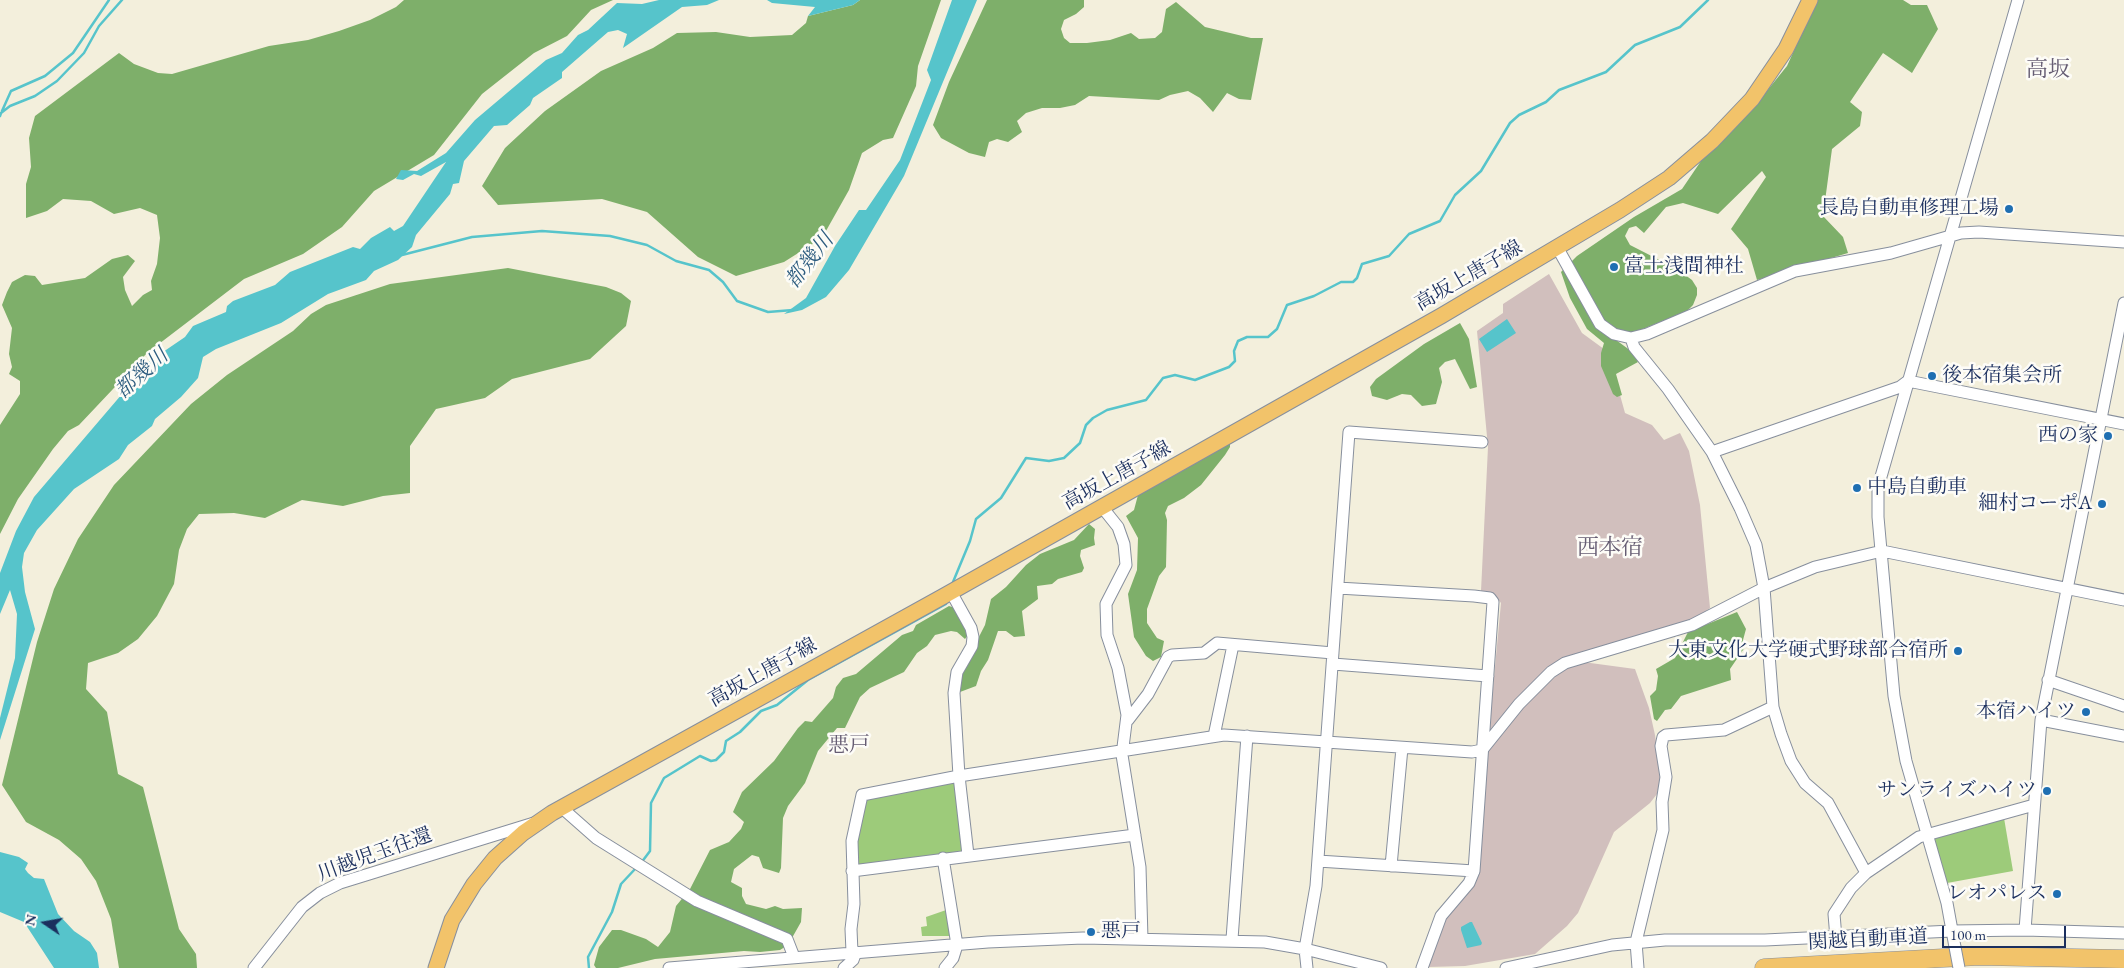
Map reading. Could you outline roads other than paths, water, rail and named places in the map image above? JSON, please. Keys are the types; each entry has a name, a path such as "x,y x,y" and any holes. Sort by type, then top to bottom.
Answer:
{"highway":[{"name":"関越自動車道","path":"1764,968 1979,956 2124,959"}],"main road":[{"name":"高坂上唐子線","path":"436,968 452,920 474,884 495,858 537,823 952,592 1441,316 1669,178 1722,131 1752,99 1793,37 1810,0"}],"street":[{"path":"1959,968 1947,902 1905,754 1894,696 1878,518 1878,487 1952,236 2018,0"},
{"path":"1557,247 1600,324 1614,334 1631,338 1647,334 1713,304 1795,271 1891,253 1952,236 1979,232 2124,242"},
{"path":"2025,930 2041,720 2124,304"},
{"path":"1631,338 1634,347 1668,389 1712,452 1756,545 1764,588 1773,707 1791,761 1805,783 1828,803 1866,873"},
{"path":"1712,452 1900,387 1908,381 2124,424"},
{"path":"1307,968 1305,949 1313,913 1318,861 1338,588 1341,518 1349,432 1482,442"},
{"path":"1102,507 1118,526 1124,544 1126,565 1108,597 1106,616 1107,635 1118,668 1128,720 1122,750 1140,867 1142,939"},
{"path":"844,968 853,960 854,952 851,929 854,904 852,836 862,794 959,776 1214,736 1247,736 1472,752 1482,750 1518,704 1551,672 1564,663 1692,625 1764,588 1814,567 1882,551 2124,600"},
{"path":"1338,588 1490,598 1493,602 1474,872 1469,883 1450,903 1441,916 1422,968"},
{"path":"952,592 971,628 973,637 972,646 954,681 959,776 968,855"},
{"path":"1128,720 1148,694 1168,657 1184,653 1204,653 1217,643 1333,659 1488,676"},
{"path":"1214,736 1233,645"},
{"path":"2048,680 2124,706"},
{"path":"1637,962 1636,942 1663,830 1662,802 1666,777 1661,746 1663,737 1666,735 1724,730 1773,707"},
{"path":"2041,720 2124,736"},
{"path":"1232,939 1247,736"},
{"path":"1391,866 1402,748"},
{"path":"1836,938 1834,914 1851,888 1866,873 1919,837 2034,806"},
{"path":"562,808 596,838 697,901 787,939 794,957"},
{"name":"川越児玉往還","path":"254,968 302,907 320,893 340,883 524,825 537,823"},
{"path":"852,871 1136,834"},
{"path":"943,858 957,945 953,958 945,968"},
{"path":"1318,861 1474,872"},
{"path":"1506,968 1584,950 1636,942 1836,938 1952,931 2025,930 2124,933"},
{"path":"669,968 854,952 1074,939 1232,939 1265,942 1305,949 1382,968"}],"water":[{"path":"659,0 719,0 707,5 682,7 623,48 627,34 618,30 608,32 562,72 562,78 533,98 530,105 507,125 494,126 464,161 459,183 453,184 450,194 416,235 412,247 398,260 374,271 366,280 328,294 281,323 216,349 203,357 198,378 181,397 155,419 152,426 128,445 119,459 74,489 37,530 24,553 22,567 25,592 35,629 0,740 0,718 15,658 17,614 10,590 0,614 0,573 16,531 34,497 128,387 141,367 185,337 193,326 226,312 227,306 233,301 275,285 290,272 353,247 360,249 371,238 390,227 394,231 403,226 446,162 421,176 414,174 403,180 396,179 401,170 417,171 446,153 475,120 546,60 562,53 578,35 588,30 617,3 642,4"},
{"path":"767,0 860,0 853,5 808,16 815,7 772,3"},
{"path":"952,0 977,0 904,176 849,270 826,297 802,310 784,314 806,298 835,246 859,210 866,210 900,160 931,80 927,70"},
{"path":"1507,319 1516,333 1487,352 1479,339"},
{"path":"0,852 19,857 28,863 25,869 28,873 34,878 44,879 58,914 74,931 90,942 97,953 99,968 54,968 24,922 0,912"},
{"path":"1472,922 1482,943 1481,945 1467,948 1461,927"}],"waterway":[{"path":"2,111 11,91 45,76 73,53 109,0"},
{"path":"0,116 10,106 35,96 57,81 84,53 99,26 122,0"},
{"path":"953,582 970,541 976,519 1001,498 1026,458 1049,461 1064,458 1080,443 1086,425 1093,418 1107,410 1146,400 1163,378 1175,375 1195,380 1229,367 1235,361 1234,351 1238,341 1247,337 1268,337 1277,329 1287,305 1314,296 1341,282 1353,282 1357,278 1362,264 1389,256 1409,234 1440,221 1455,195 1481,171 1510,123 1519,115 1546,102 1559,90 1606,72 1635,45 1680,27 1708,0"},
{"name":"都幾川","path":"402,255 472,237 542,231 610,236 647,245 676,261 709,270 723,282 737,301 768,312 793,310"},
{"path":"641,863 650,851 651,803 664,778 700,756 711,761 716,760 724,752 726,741 740,732 761,711 777,705 808,680 946,604"},
{"path":"589,968 588,957 612,912 621,884 636,868"}],"place":[{"name":"長島自動車修理工場","path":"2009,209"},
{"name":"富士浅間神社","path":"1614,267"},
{"name":"後本宿集会所","path":"1932,376"},
{"name":"西の家","path":"2108,436"},
{"name":"中島自動車","path":"1857,488"},
{"name":"細村コーポA","path":"2102,504"},
{"name":"大東文化大学硬式野球部合宿所","path":"1958,651"},
{"name":"本宿ハイツ","path":"2086,712"},
{"name":"サンライズハイツ","path":"2047,791"},
{"name":"レオパレス","path":"2057,894"},
{"name":"悪戸","path":"1091,932"}],"district":[{"name":"高坂","path":"2048,70"},
{"name":"西本宿","path":"1610,548"},
{"name":"悪戸","path":"849,745"}]}
